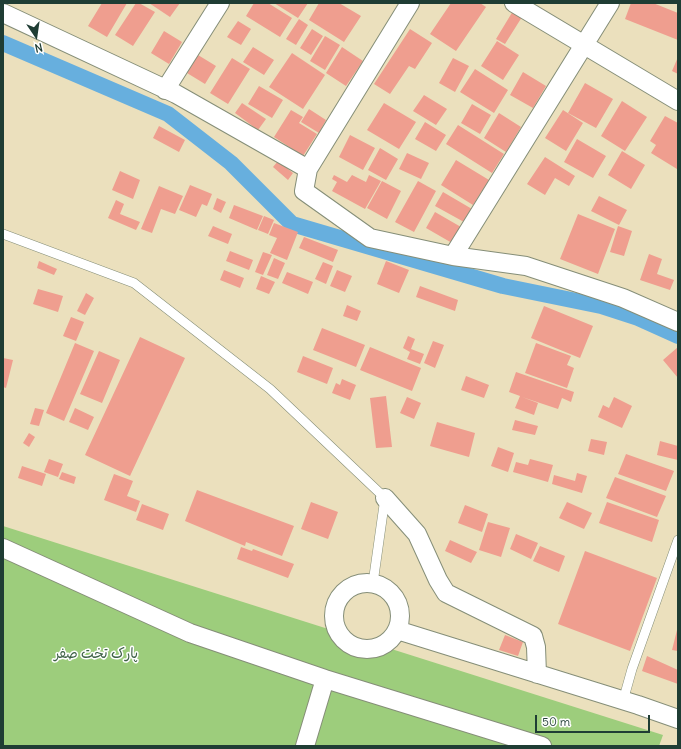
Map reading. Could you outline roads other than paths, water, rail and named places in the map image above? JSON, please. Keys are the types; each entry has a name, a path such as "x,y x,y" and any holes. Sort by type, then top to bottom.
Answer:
{"street":[{"path":"165,90 220,3"},
{"path":"410,3 308,169 304,191 370,238 453,256 526,266 623,298 678,322"},
{"path":"514,3 678,101"},
{"path":"453,256 610,3"},
{"path":"8,10 165,90 308,169"},
{"path":"385,498 417,534 438,580 446,593 532,636 536,647 537,674"},
{"path":"3,548 190,633 325,679 542,746"},
{"path":"373,583 388,590 395,598 400,608 400,620 397,630 391,640 382,646 366,649 350,645 341,638 333,619 334,608 339,597 346,589 356,584 373,583"},
{"path":"397,630 678,719"},
{"path":"305,746 325,679"}],"lane":[{"path":"3,234 134,283 270,389 385,498 373,583"},
{"path":"623,701 632,669 678,540"}],"waterway":[{"path":"3,43 168,114 231,163 292,224 503,286 601,306 638,318 678,336"}],"park label":[{"name":"پارک تخت صفر","path":"96,654"}]}
